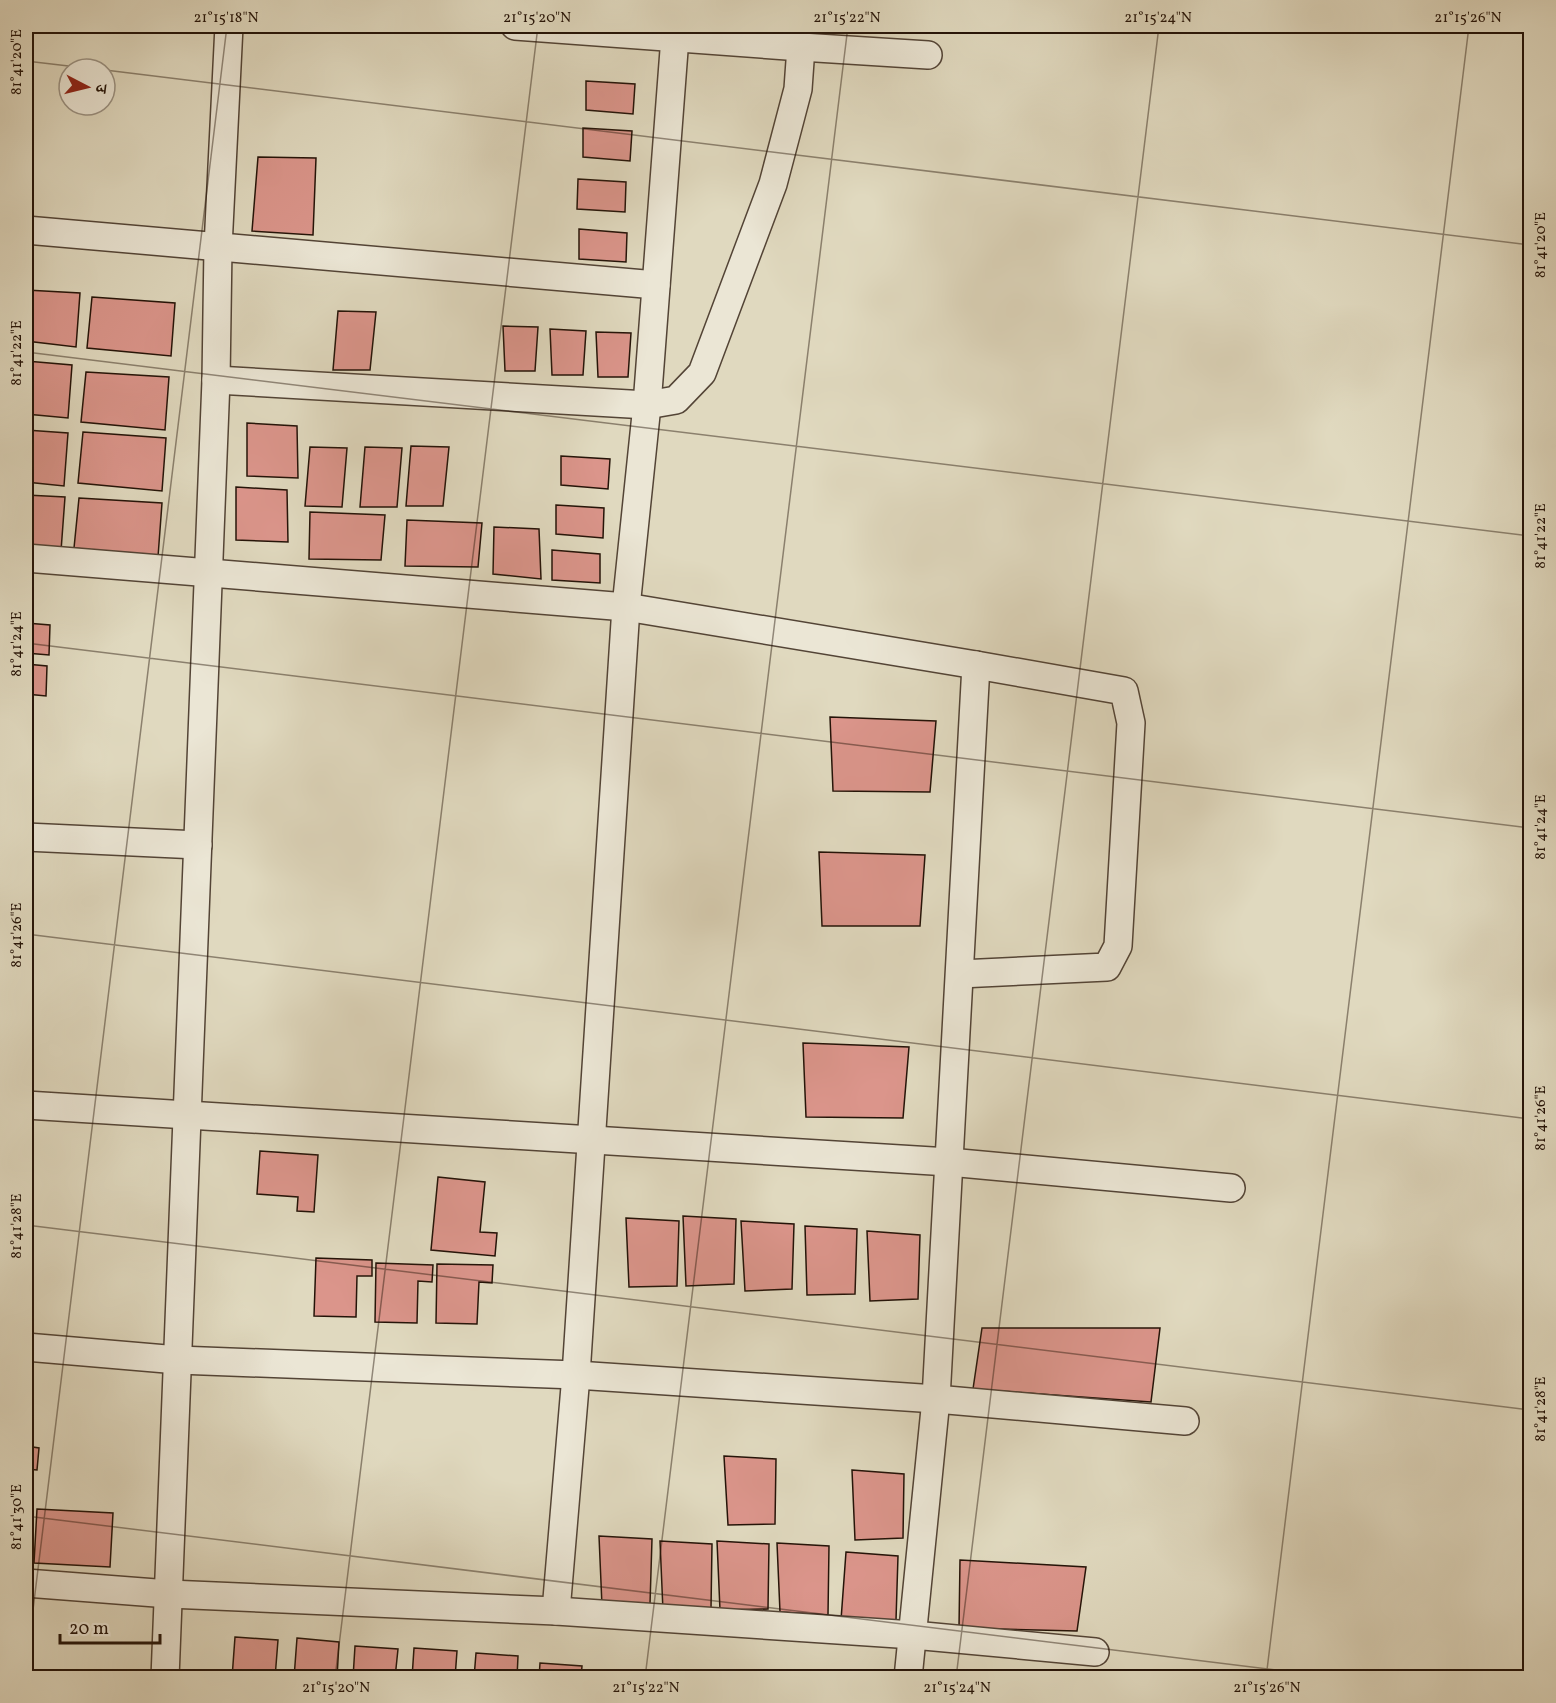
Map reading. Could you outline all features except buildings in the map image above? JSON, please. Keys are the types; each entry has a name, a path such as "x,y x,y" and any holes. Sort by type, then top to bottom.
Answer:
{"street":[{"path":"165,1677 209,572 218,247 229,26"},
{"path":"515,26 928,55"},
{"path":"555,1611 576,1375 626,608 647,405 675,37"},
{"path":"216,380 647,405 676,400 702,373 773,184 798,89 801,47"},
{"path":"26,230 656,285"},
{"path":"26,558 626,608 1124,691 1131,723 1131,735 1118,946 1107,967 960,974"},
{"path":"908,1677 936,1399 976,665"},
{"path":"26,837 198,845"},
{"path":"26,1106 949,1162 1231,1188"},
{"path":"26,1347 178,1360 576,1375 936,1399 1185,1421"},
{"path":"26,1583 169,1594 555,1611 913,1635 1095,1652"}]}
